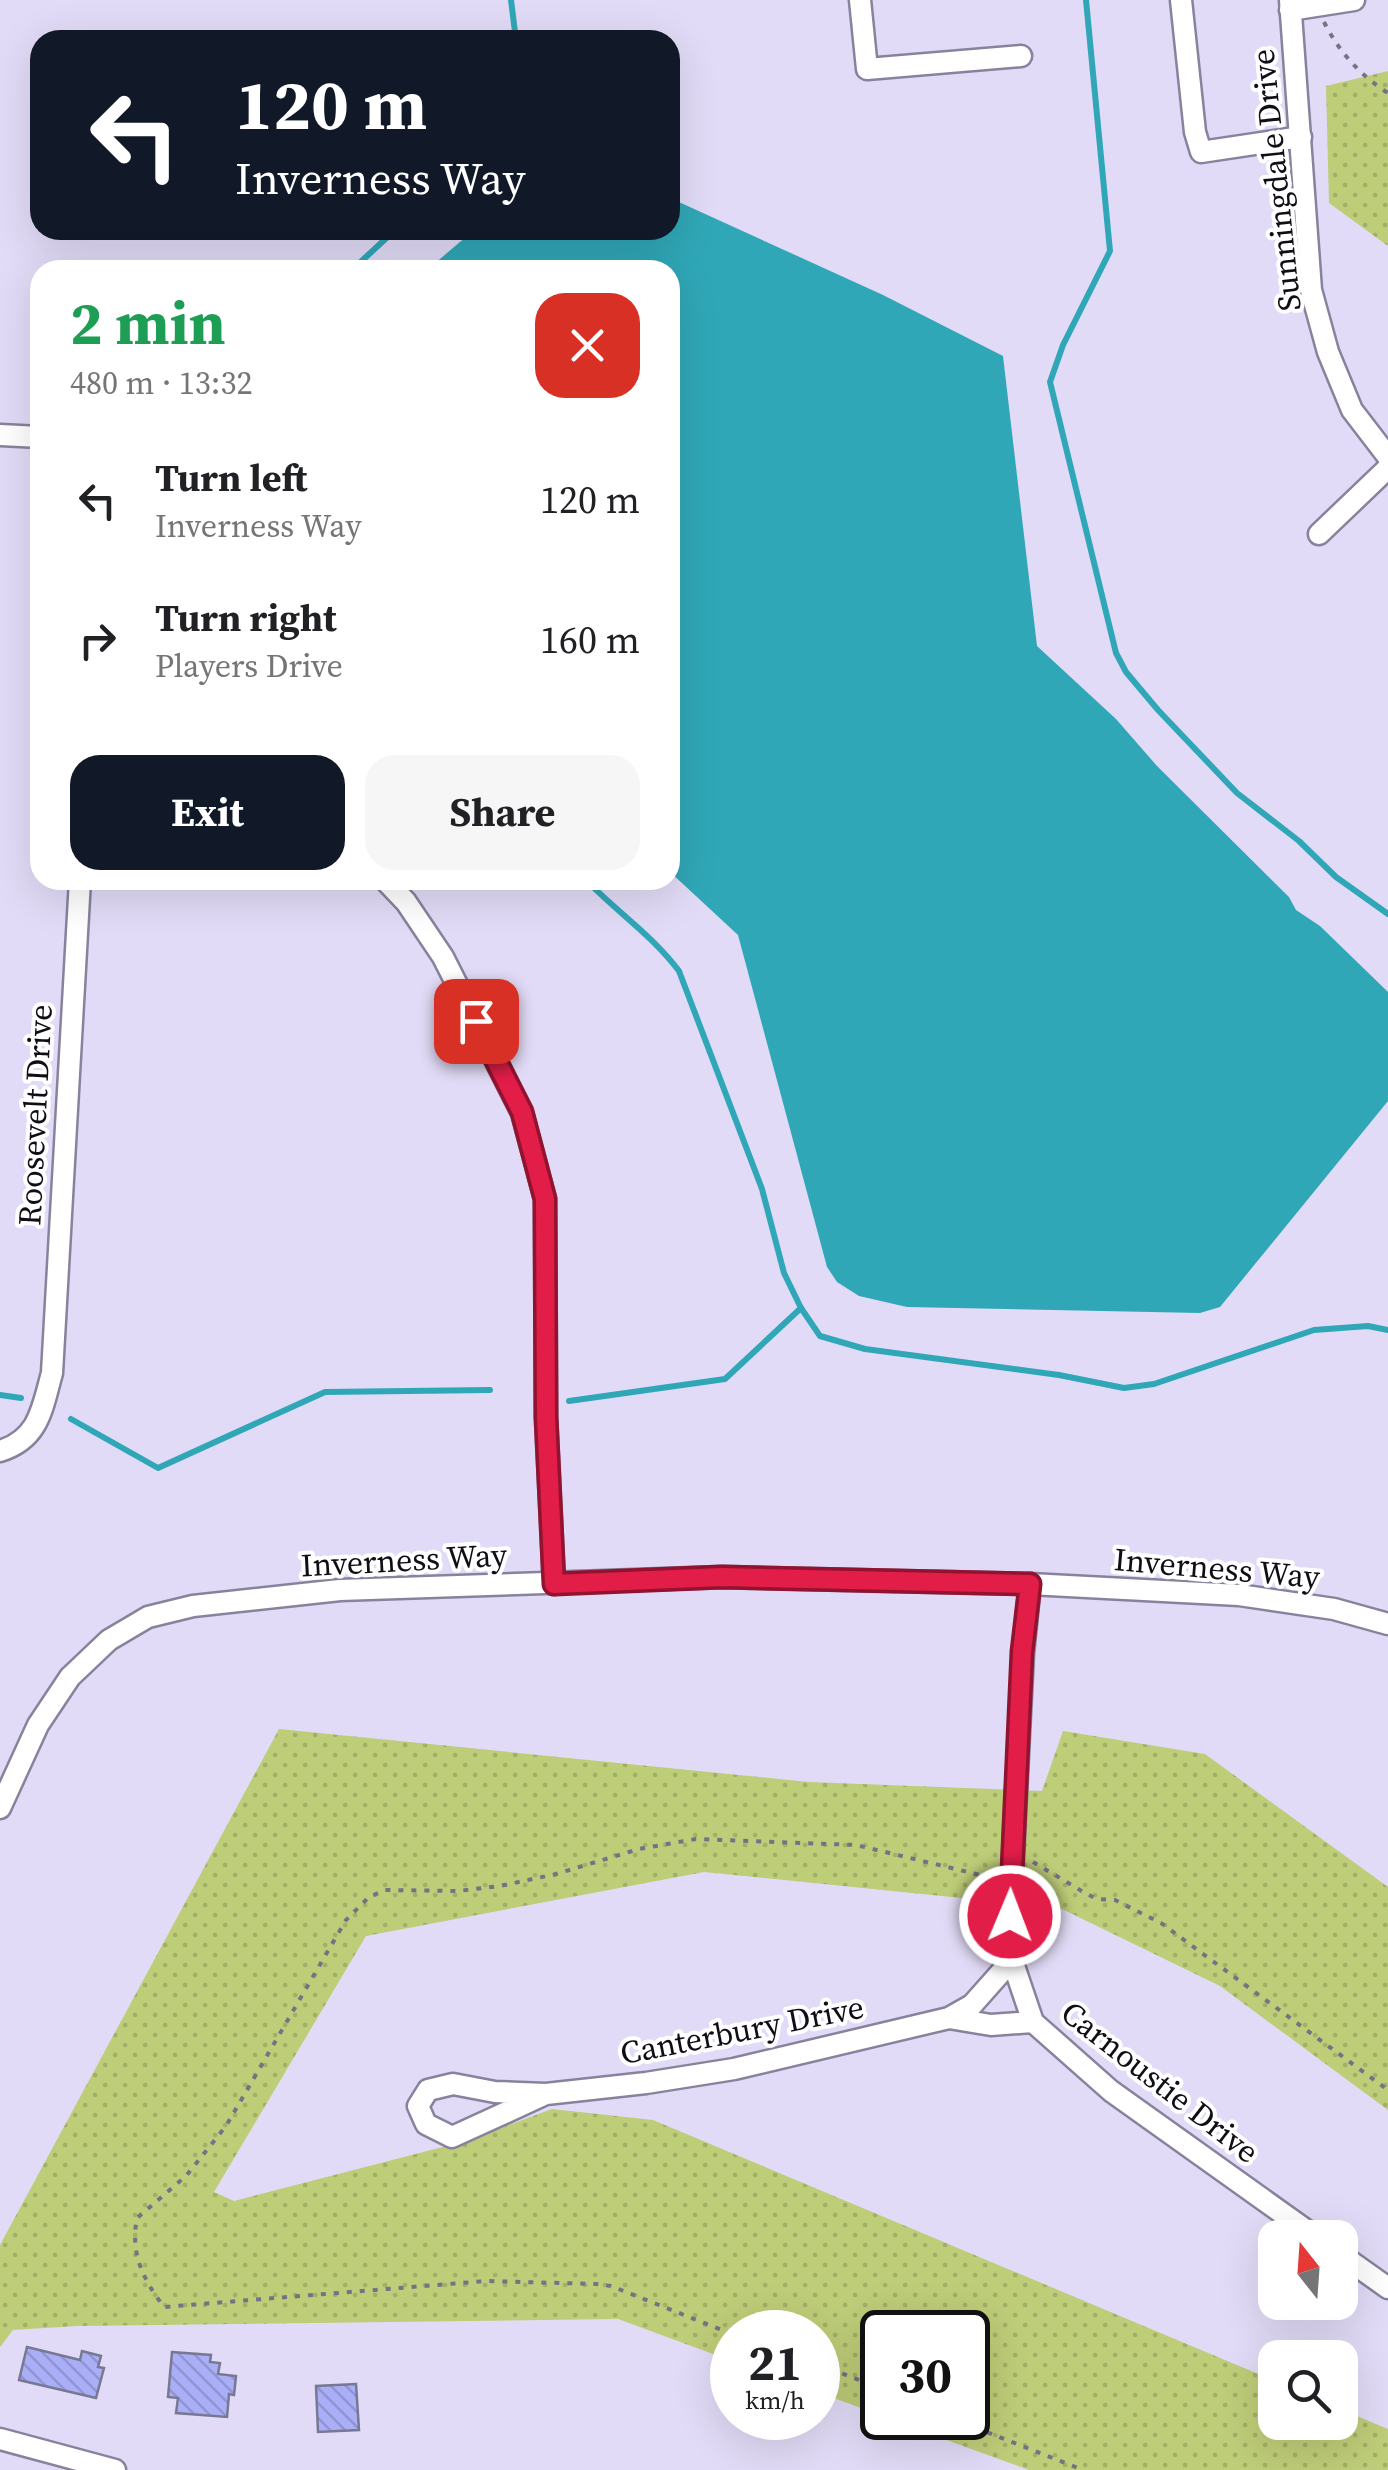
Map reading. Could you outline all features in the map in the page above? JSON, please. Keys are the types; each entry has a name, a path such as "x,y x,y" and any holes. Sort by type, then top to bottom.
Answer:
{"street":[{"path":"860,0 867,68 1021,56"},
{"path":"1180,0 1195,132 1201,152 1302,137"},
{"path":"1290,5 1316,6 1354,0"},
{"name":"Sunningdale Drive","path":"1290,5 1311,290 1352,410 1388,457"},
{"path":"0,435 30,436"},
{"path":"1319,534 1388,468"},
{"name":"Roosevelt Drive","path":"0,1451 21,1445 35,1426 52,1373 79,890"},
{"path":"395,890 443,957 522,1112 545,1199 546,1417 554,1584"},
{"name":"Inverness Way","path":"0,1808 38,1725 70,1677 109,1640 148,1617 193,1606 340,1590 722,1577 1030,1584 1239,1596 1334,1608 1388,1624"},
{"name":"Carnoustie Drive","path":"1030,1584 1022,1652 1010,1870 1012,1960 1034,2022 1111,2091 1292,2220"},
{"name":"Canterbury Drive","path":"546,2094 452,2137 426,2124 418,2106 428,2090 453,2084 495,2092 546,2094 646,2084 734,2069 949,2018 972,2006 1012,1960"},
{"name":"Canterbury Drive","path":"949,2018 991,2025 1034,2022"},
{"path":"1358,2267 1388,2288"},
{"path":"0,2439 114,2470"}],"path":[{"path":"1316,6 1342,52 1370,82 1388,93"},
{"path":"710,2325 611,2286 596,2284 486,2281 164,2307 139,2268 135,2229 137,2218 186,2176 226,2126 346,1920 369,1896 385,1890 458,1892 500,1886 639,1849 696,1839 856,1845 989,1878 1020,1864 1036,1862 1084,1893 1140,1910 1388,2090"},
{"path":"990,2433 1083,2470"}],"green space":[{"path":"1388,71 1388,246 1329,203 1326,86"},
{"path":"279,1729 809,1782 1042,1791 1063,1731 1205,1754 1388,1887 1388,2110 1220,1986 1060,1908 704,1872 366,1936 214,2192 234,2201 462,2142 552,2109 653,2120 1258,2374 1258,2440 1358,2440 1358,2416 1388,2429 1388,2470 1029,2470 946,2440 990,2440 990,2310 860,2310 860,2408 840,2400 840,2310 710,2310 710,2353 618,2319 77,2326 13,2330 0,2347 0,2245"}],"water":[{"path":"680,203 883,295 1003,356 1037,646 1116,719 1157,766 1289,897 1296,910 1320,926 1388,992 1388,1101 1220,1307 1200,1313 907,1307 859,1296 837,1282 827,1267 738,935 680,881 680,260 439,260 462,240 680,240"}],"building":[{"path":"27,2347 80,2360 82,2351 101,2356 98,2367 104,2368 96,2398 19,2380"},
{"path":"172,2352 211,2355 210,2362 220,2363 218,2374 236,2376 227,2417 176,2413 178,2398 168,2397"},
{"path":"356,2384 359,2430 318,2432 316,2386"}],"waterway":[{"path":"511,0 515,30"},
{"path":"1086,0 1110,251 1063,345 1050,382 1116,653 1126,672 1158,710 1237,793 1299,841 1336,877 1388,914"},
{"path":"363,260 384,240"},
{"path":"597,890 679,971 762,1189 784,1273 820,1336 865,1349 1059,1375 1124,1388 1154,1384 1314,1330 1368,1326 1388,1330"},
{"path":"569,1401 725,1379 801,1308"},
{"path":"71,1419 158,1468 325,1392 490,1390"},
{"path":"0,1395 21,1398"}],"route":[{"path":"476,1021 522,1112 545,1199 546,1417 554,1584 722,1577 1030,1584 1022,1652 1010,1916"}]}
